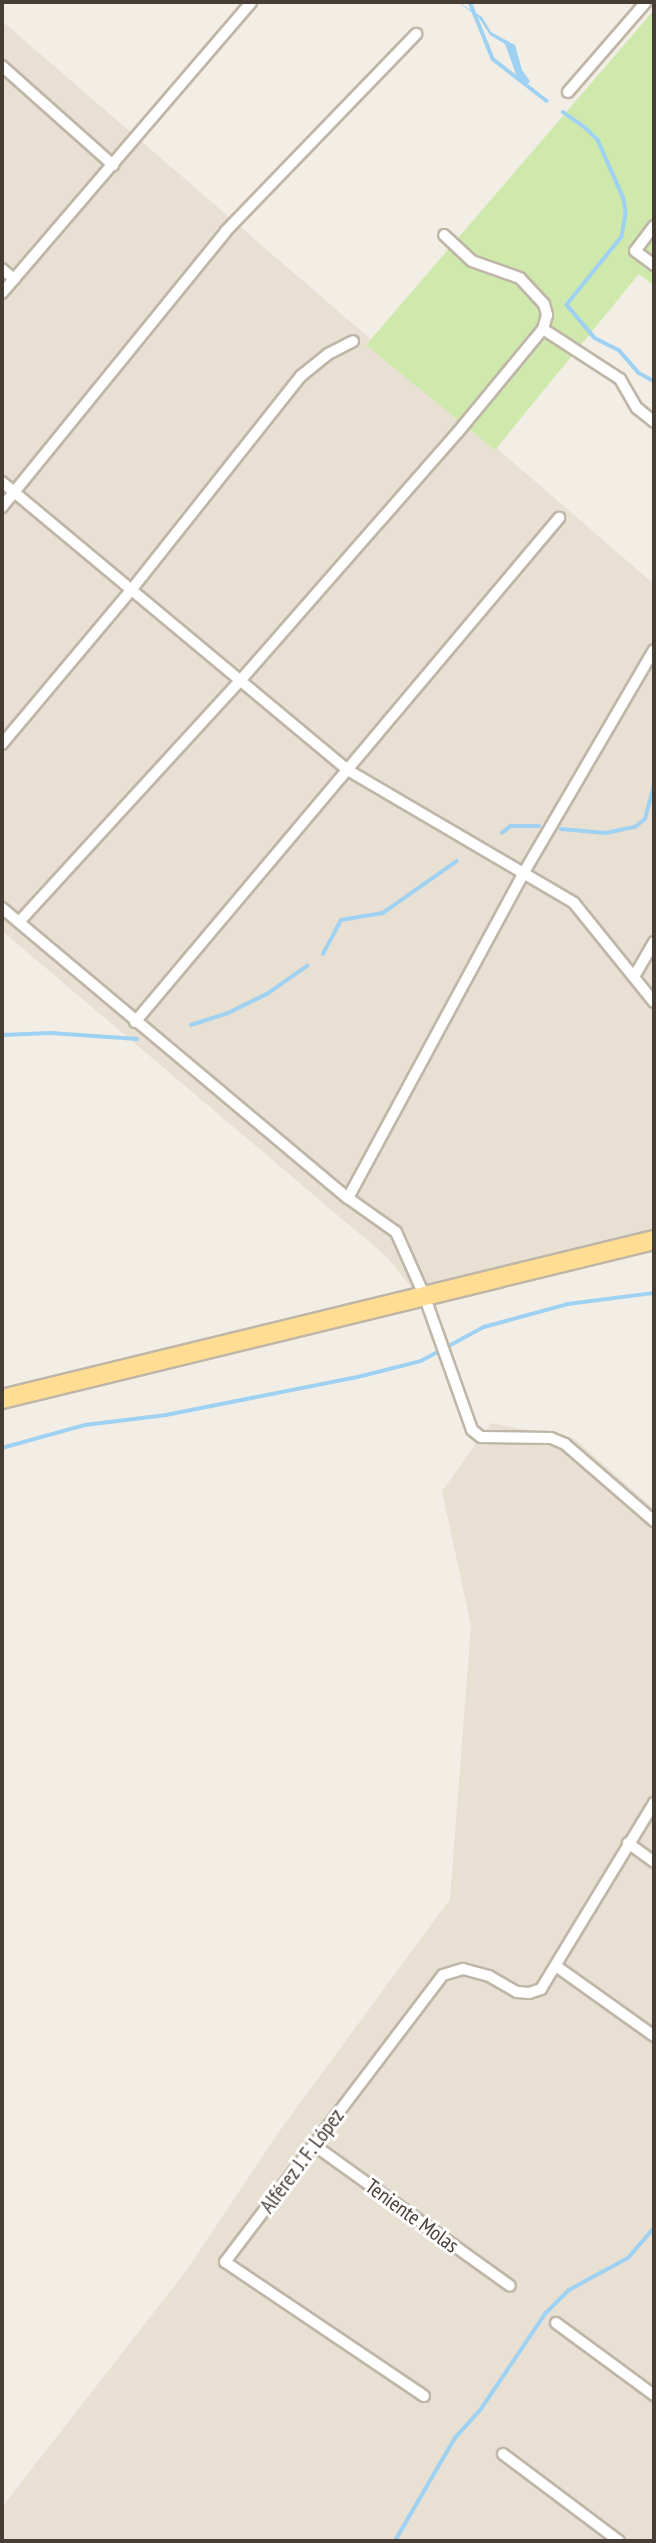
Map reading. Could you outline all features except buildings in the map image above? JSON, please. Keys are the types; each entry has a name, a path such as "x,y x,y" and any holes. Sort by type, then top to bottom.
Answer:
{"main road":[{"path":"2,1399 654,1240"}],"street":[{"path":"2,293 251,2"},
{"path":"568,92 646,2"},
{"path":"2,507 226,231 416,34"},
{"path":"2,66 113,165"},
{"path":"654,226 635,251 654,265"},
{"path":"19,922 239,682 458,432 543,330 547,309 524,282 508,271 472,261 444,236"},
{"path":"2,269 14,279"},
{"path":"543,330 620,379 637,408 654,422"},
{"path":"2,744 132,589 301,376 328,354 353,341"},
{"path":"2,482 346,769 574,903 635,975 654,1002"},
{"path":"135,1022 559,518"},
{"path":"348,1198 523,874 654,650"},
{"path":"2,908 348,1198 396,1232 425,1295 472,1430 481,1437 551,1438 565,1444 654,1521"},
{"path":"635,975 654,942"},
{"name":"Alférez J. F. López","path":"424,2396 225,2262 443,1975 463,1969 489,1976 517,1992 529,1993 541,1989 654,1803"},
{"path":"628,1843 654,1861"},
{"path":"556,1966 654,2036"},
{"name":"Teniente Molas","path":"314,2145 509,2286"},
{"path":"556,2323 654,2395"},
{"path":"503,2454 619,2541"}],"shaded area":[{"path":"2,21 654,584 654,1244 420,1299 387,1257 2,931"},
{"path":"491,1423 575,1439 654,1509 654,2541 2,2541 2,2507 186,2271 278,2133 450,1899 471,1626 442,1491"}],"green space":[{"path":"654,10 654,286 639,274 495,450 366,345"}],"water":[{"path":"458,2 482,17 491,32 515,45 522,70 530,81 528,84 517,77 505,44 490,35 479,18"}],"waterway":[{"path":"470,2 493,59 547,101"},
{"path":"563,112 598,140 624,199 626,214 622,237 567,305 595,338 619,350 639,373 654,381"},
{"path":"561,829 606,833 635,827 645,819 654,785"},
{"path":"502,833 511,826 539,826"},
{"path":"323,954 341,920 383,913 457,861"},
{"path":"191,1025 228,1013 267,994 307,966"},
{"path":"2,1035 51,1033 137,1039"},
{"path":"2,1448 85,1425 166,1415 358,1377 421,1361 484,1327 568,1304 654,1293"},
{"path":"395,2541 455,2438 481,2409 545,2314 569,2290 628,2258 654,2228"}]}
